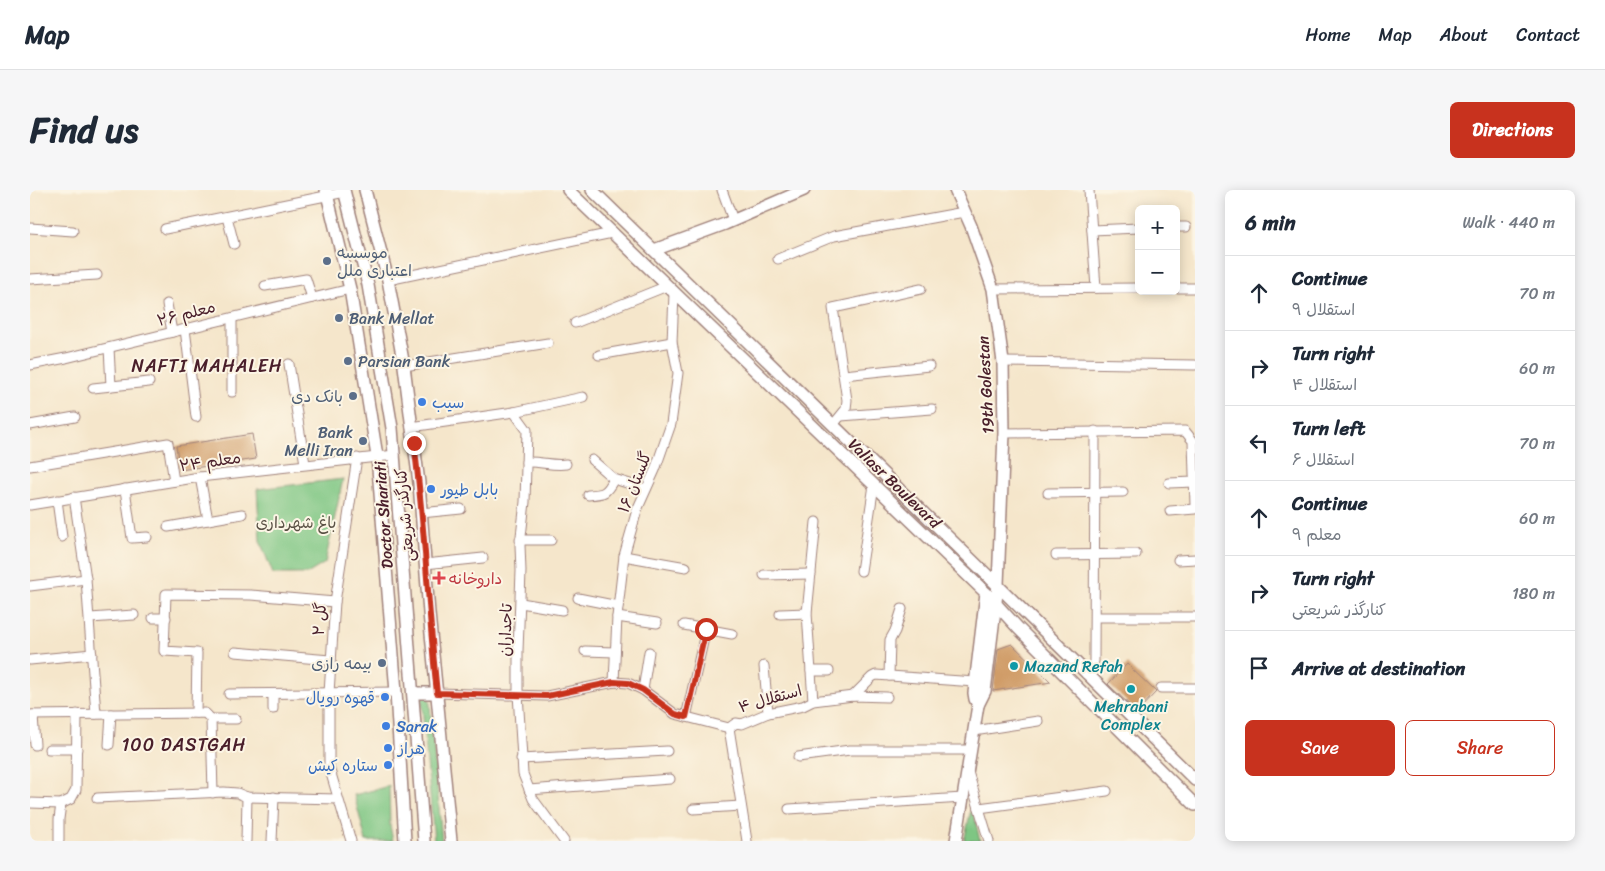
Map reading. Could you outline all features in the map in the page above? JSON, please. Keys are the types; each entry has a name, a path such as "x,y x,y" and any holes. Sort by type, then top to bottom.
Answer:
{"main road":[{"name":"کنارگذر شریعتی","path":"365,190 388,280 404,366 421,513 451,841"},
{"name":"Valiasr Boulevard","path":"568,190 996,602 1018,628 1195,805"},
{"name":"Valiasr Boulevard","path":"592,190 1195,780"},
{"path":"654,250 804,190"},
{"name":"19th Golestan","path":"955,190 993,289 1003,362 1004,433 998,586 985,691 978,704"},
{"name":"Doctor Shariati","path":"344,191 368,285 392,428 424,841"},
{"name":"کنارگذر شریعتی","path":"327,193 350,289 377,456 396,692 405,841"},
{"path":"956,841 978,704 974,699 974,682 986,593 998,586"},
{"path":"996,602 1008,595"},
{"path":"413,693 437,693"}],"street":[{"path":"722,190 733,220"},
{"path":"1090,190 1096,288"},
{"path":"165,229 227,217 327,193 344,191"},
{"path":"778,259 834,236 964,212"},
{"path":"227,217 234,244"},
{"path":"30,228 73,231"},
{"path":"1092,230 1135,228"},
{"path":"388,280 612,233"},
{"path":"30,279 98,275"},
{"path":"265,286 306,278 312,298"},
{"path":"993,289 1135,288"},
{"path":"1180,288 1195,288"},
{"name":"معلم ۲۶","path":"30,365 109,348 350,289"},
{"path":"833,425 846,409 847,400 833,308 921,289"},
{"path":"575,323 670,290"},
{"name":"گلستان ۱۶","path":"614,682 617,617 624,556 637,510 656,470 671,424 678,373 672,342 670,290"},
{"path":"167,304 172,332"},
{"path":"232,318 232,392"},
{"path":"185,329 196,418"},
{"path":"598,355 672,342"},
{"path":"404,366 548,343"},
{"path":"109,348 111,386"},
{"path":"1003,362 1195,365"},
{"path":"289,364 305,464"},
{"path":"844,374 929,366"},
{"path":"93,388 149,382"},
{"path":"412,427 514,412 584,396"},
{"path":"841,416 932,409"},
{"name":"تاجداران","path":"514,412 527,430 525,502 520,540 521,602 518,694 521,759 523,774 533,798 564,841"},
{"path":"30,426 74,417"},
{"path":"1086,674 1092,668 1094,661 1094,431"},
{"path":"1004,433 1185,431 1194,441 1195,507 1170,510"},
{"path":"30,466 168,442 174,481"},
{"name":"معلم ۲۴","path":"30,505 200,477 395,455"},
{"name":"گل ۲","path":"351,841 329,767 329,693 335,602 358,458"},
{"path":"592,460 614,479 646,489"},
{"path":"526,462 558,466 566,464"},
{"path":"200,477 208,520"},
{"path":"588,495 602,494 608,490 614,479"},
{"path":"1170,483 1195,488"},
{"path":"861,571 874,485"},
{"path":"125,489 132,538 146,537"},
{"path":"1048,493 1123,492"},
{"path":"74,497 90,618 96,714"},
{"path":"57,500 62,538"},
{"path":"421,513 461,509"},
{"path":"168,527 242,514"},
{"path":"813,701 807,613 816,522"},
{"path":"520,540 551,540"},
{"path":"1056,555 1136,554"},
{"path":"624,556 686,567"},
{"path":"425,564 483,558"},
{"path":"1178,560 1195,559"},
{"path":"764,575 811,574"},
{"path":"30,586 86,579"},
{"path":"213,793 198,653 164,650 166,594 251,595 335,602"},
{"path":"578,598 618,606"},
{"path":"521,602 562,610"},
{"path":"889,676 890,640 895,631 902,608"},
{"path":"780,614 807,613"},
{"path":"90,618 134,615"},
{"path":"617,617 657,623"},
{"path":"1095,617 1195,617"},
{"path":"153,618 166,618"},
{"path":"684,625 732,634"},
{"path":"686,717 706,629"},
{"path":"585,651 615,652"},
{"path":"235,652 330,660"},
{"path":"643,690 649,652"},
{"path":"30,660 92,654"},
{"path":"764,666 768,713"},
{"path":"811,671 829,671"},
{"path":"854,696 876,676 974,682"},
{"path":"437,693 547,696 614,682"},
{"name":"استقلال ۴","path":"614,682 628,683 643,690 675,714 730,728 736,723 742,724 768,713 803,706 813,701 854,696 887,698"},
{"path":"1161,688 1195,688"},
{"path":"228,694 396,692"},
{"path":"273,694 273,709"},
{"path":"30,803 61,804 71,799 76,790 78,714"},
{"path":"109,745 111,714"},
{"path":"35,745 32,715 204,715 236,719"},
{"path":"974,731 1038,721"},
{"path":"730,728 747,841"},
{"path":"49,748 77,749"},
{"path":"798,757 850,750 971,750"},
{"path":"521,759 667,751"},
{"path":"967,771 989,841"},
{"path":"529,790 670,779"},
{"path":"979,808 1107,791"},
{"path":"97,798 213,793 237,794 247,797 338,798"},
{"path":"246,841 247,797"},
{"path":"272,841 274,797"},
{"path":"789,809 963,798"},
{"path":"59,841 61,804"},
{"path":"694,809 741,806"}],"green space":[{"name":"باغ شهرداری","path":"343,479 325,563 307,574 273,574 260,541 257,489"},
{"path":"421,694 429,694 442,841 434,841"},
{"path":"389,786 390,825 393,841 366,841 354,795"},
{"path":"972,805 980,841 964,841"}],"building":[{"path":"252,434 256,459 180,470 176,446"},
{"name":"Mazand Refah","path":"1012,644 1051,682 993,691 998,649"},
{"name":"Mehrabani Complex","path":"1127,664 1156,692 1137,712 1108,684"}],"place":[{"name":"موسسه اعتباری ملل","path":"327,261"},
{"name":"Bank Mellat","path":"339,318"},
{"name":"Parsian Bank","path":"348,361"},
{"name":"بانک دی","path":"353,396"},
{"name":"سیب","path":"422,402"},
{"name":"Bank Melli Iran","path":"363,441"},
{"name":"بابل طیور","path":"431,489"},
{"name":"داروخانه","path":"439,578"},
{"name":"بیمه رازی","path":"382,663"},
{"name":"Mazand Refah","path":"1014,666"},
{"name":"Mehrabani Complex","path":"1131,689"},
{"name":"قهوه رویال","path":"385,697"},
{"name":"Sarak","path":"386,726"},
{"name":"هراز","path":"388,748"},
{"name":"ستاره کیش","path":"388,765"}],"district":[{"name":"NAFTI MAHALEH","path":"207,366"},
{"name":"100 DASTGAH","path":"184,745"}],"route":[{"path":"414,443 437,693 547,696 614,682 628,683 654,697 675,714 686,717 706,629"}]}
